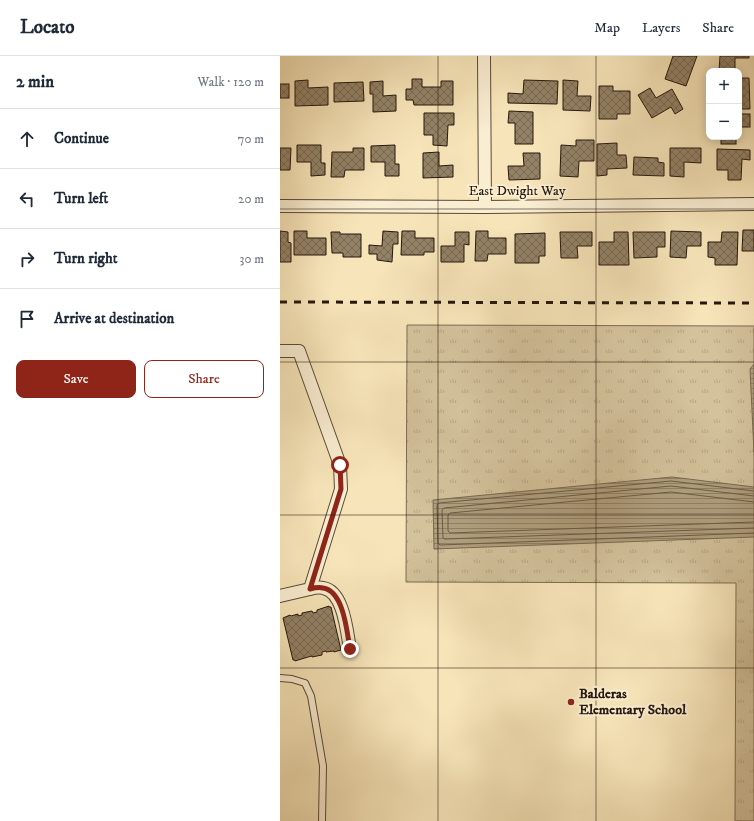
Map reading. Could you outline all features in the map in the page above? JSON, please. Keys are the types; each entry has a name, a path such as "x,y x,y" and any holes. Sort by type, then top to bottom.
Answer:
{"street":[{"path":"484,56 485,207"},
{"name":"East Dwight Way","path":"280,206 485,207 754,204"},
{"path":"280,351 299,351 340,465 341,489 310,589"},
{"path":"280,596 310,589 323,588 331,592 339,602 345,618 350,649"}],"lane":[{"path":"280,678 292,679 305,683 311,696 323,766 322,821"}],"green space":[{"path":"407,325 754,326 754,821 735,821 736,583 406,582"}],"water":[{"path":"754,364 754,452 750,369"},
{"path":"672,477 754,487 754,537 434,549 433,500"}],"building":[{"path":"673,56 697,56 686,86 665,79"},
{"path":"720,56 749,56 749,58 735,58 735,68 719,68"},
{"path":"742,78 749,78 750,109 742,109"},
{"path":"412,79 422,79 422,87 441,87 441,81 453,81 453,105 414,105 413,100 406,100 406,89 412,89"},
{"path":"308,80 308,88 328,87 328,105 295,106 295,81"},
{"path":"524,80 558,81 557,104 508,103 508,93 523,94"},
{"path":"563,80 578,81 577,96 591,96 590,111 563,110"},
{"path":"383,81 383,96 396,95 396,111 373,112 373,94 370,94 370,82"},
{"path":"363,82 364,101 334,102 334,83"},
{"path":"280,84 289,84 289,98 280,98"},
{"path":"599,86 613,86 613,91 630,91 630,114 617,114 617,119 599,119"},
{"path":"650,88 656,98 672,89 683,109 675,114 671,107 652,118 638,95"},
{"path":"509,111 533,112 533,144 515,144 515,123 508,123"},
{"path":"424,113 454,113 454,125 448,125 447,146 433,145 433,135 424,135"},
{"path":"742,114 750,114 750,127 742,127"},
{"path":"576,140 594,140 594,161 579,161 578,177 560,176 561,145 576,146"},
{"path":"721,140 736,140 736,144 721,144"},
{"path":"617,143 617,155 626,155 627,168 607,169 607,175 597,176 597,144"},
{"path":"297,145 321,145 321,163 325,163 325,175 311,176 311,162 297,162"},
{"path":"395,145 395,164 399,164 399,176 385,176 385,162 371,162 371,146"},
{"path":"280,148 291,148 290,170 280,170"},
{"path":"353,148 364,148 364,170 345,170 344,177 331,177 332,152 353,152"},
{"path":"670,148 701,148 701,163 684,162 684,177 670,176"},
{"path":"717,149 750,150 750,160 742,159 741,180 728,180 728,170 717,170"},
{"path":"439,152 439,166 453,165 453,177 423,178 423,153"},
{"path":"523,153 540,153 540,179 509,180 508,166 524,166"},
{"path":"634,157 658,158 658,162 664,163 664,176 633,175"},
{"path":"743,230 754,230 754,251 742,251"},
{"path":"280,231 288,232 288,242 291,243 291,262 280,262"},
{"path":"294,231 307,231 307,238 326,238 326,255 294,255"},
{"path":"383,231 398,232 398,244 393,244 392,262 377,260 377,254 369,254 369,245 382,246"},
{"path":"402,231 415,231 415,238 434,238 434,252 424,252 424,255 401,255"},
{"path":"476,231 488,231 488,238 506,238 506,254 488,254 487,261 475,261"},
{"path":"671,231 701,232 701,246 687,246 686,258 670,257"},
{"path":"331,232 340,232 340,234 361,234 361,257 343,257 343,253 332,253"},
{"path":"455,232 469,232 469,245 464,244 464,262 441,262 441,246 455,246"},
{"path":"560,232 592,232 592,246 577,246 578,258 561,258"},
{"path":"614,232 628,232 629,265 599,265 599,242 614,242"},
{"path":"633,232 665,232 665,247 657,247 657,257 634,258"},
{"path":"722,232 738,232 737,265 715,265 715,258 708,257 708,242 721,242"},
{"path":"545,233 545,256 539,256 539,263 515,263 515,234"},
{"path":"329,606 331,607 341,650 334,652 326,651 322,652 322,655 295,661 293,660 283,618 290,615 298,614 298,616 302,615 302,613 312,611 313,613 317,612 317,610"}],"railway":[{"path":"280,302 754,303"}],"place":[{"name":"Balderas Elementary School","path":"571,702"}],"route":[{"path":"340,465 341,489 310,589 323,588 331,592 339,602 345,618 350,649"}]}
